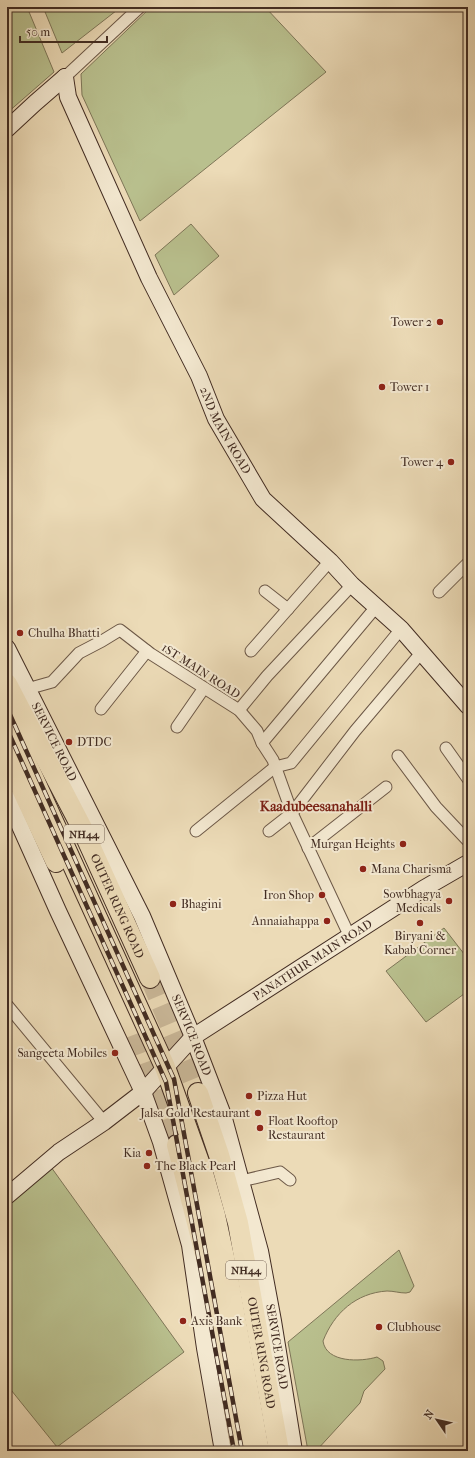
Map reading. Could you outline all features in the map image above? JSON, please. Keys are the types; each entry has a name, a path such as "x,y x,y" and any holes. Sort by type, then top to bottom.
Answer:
{"highway":[{"name":"OUTER RING ROAD","path":"7,684 81,826 150,978"},
{"path":"7,724 166,1067 203,1173 215,1215 226,1266 258,1451"},
{"name":"NH44","path":"7,756 136,1034"},
{"name":"OUTER RING ROAD","path":"198,1093 238,1223 279,1451"},
{"name":"NH44","path":"177,1145 212,1281 241,1451"}],"street":[{"path":"7,129 140,7"},
{"name":"2ND MAIN ROAD","path":"65,77 68,97 149,278 199,376 216,419 263,499 401,630 468,706"},
{"path":"251,651 330,561"},
{"path":"439,592 468,563"},
{"path":"239,710 267,676 352,585"},
{"path":"265,591 288,609"},
{"path":"262,743 376,607"},
{"name":"1ST MAIN ROAD","path":"27,689 52,682 79,653 120,630 147,651 239,710 257,731 262,743 273,760 292,813 350,937"},
{"path":"196,831 275,767 291,763 401,630"},
{"name":"SERVICE ROAD","path":"7,648 142,916 193,1037 222,1115 260,1251 294,1451"},
{"path":"101,709 147,651"},
{"path":"269,831 292,813 354,731 420,653"},
{"path":"177,727 204,688"},
{"path":"446,748 468,779"},
{"path":"398,756 436,807 468,840"},
{"path":"308,848 386,787"},
{"path":"7,798 143,1092 161,1142 190,1245 205,1348 223,1451"},
{"name":"PANATHUR MAIN ROAD","path":"7,1196 59,1152 104,1122 143,1092 193,1037 423,889 467,866"},
{"path":"7,1005 104,1122"},
{"path":"241,1181 280,1172 290,1180"}],"green space":[{"path":"7,7 27,7 54,72 7,113"},
{"path":"43,7 121,7 62,53"},
{"path":"151,7 265,7 326,72 140,221 82,95 81,74"},
{"path":"191,224 219,256 174,295 155,255"},
{"path":"444,928 468,959 468,991 426,1022 386,971"},
{"path":"51,1167 184,1352 57,1447 7,1385 7,1205"},
{"path":"399,1250 414,1286 410,1292 403,1293 387,1291 365,1296 356,1300 340,1313 333,1322 323,1341 330,1353 337,1357 362,1360 377,1357 383,1361 385,1369 364,1391 360,1403 316,1451 308,1451 288,1342"}],"tunnel":[{"path":"150,978 198,1093"},
{"path":"136,1034 177,1145"}],"railway":[{"path":"7,708 174,1079 242,1451"},
{"path":"7,729 166,1082 234,1451"}],"place":[{"name":"Tower 2","path":"440,322"},
{"name":"Tower 1","path":"382,387"},
{"name":"Tower 4","path":"451,462"},
{"name":"Chulha Bhatti","path":"20,633"},
{"name":"DTDC","path":"69,742"},
{"name":"Murgan Heights","path":"403,844"},
{"name":"Mana Charisma","path":"363,869"},
{"name":"Iron Shop","path":"322,895"},
{"name":"Sowbhagya Medicals","path":"449,901"},
{"name":"Bhagini","path":"173,904"},
{"name":"Annaiahappa","path":"327,921"},
{"name":"Biryani & Kabab Corner","path":"420,923"},
{"name":"Sangeeta Mobiles","path":"115,1053"},
{"name":"Pizza Hut","path":"249,1096"},
{"name":"Jalsa Gold Restaurant","path":"258,1113"},
{"name":"Float Rooftop Restaurant","path":"260,1128"},
{"name":"Kia","path":"149,1153"},
{"name":"The Black Pearl","path":"147,1166"},
{"name":"Axis Bank","path":"183,1321"},
{"name":"Clubhouse","path":"379,1327"}],"district":[{"name":"Kaadubeesanahalli","path":"316,806"}]}
